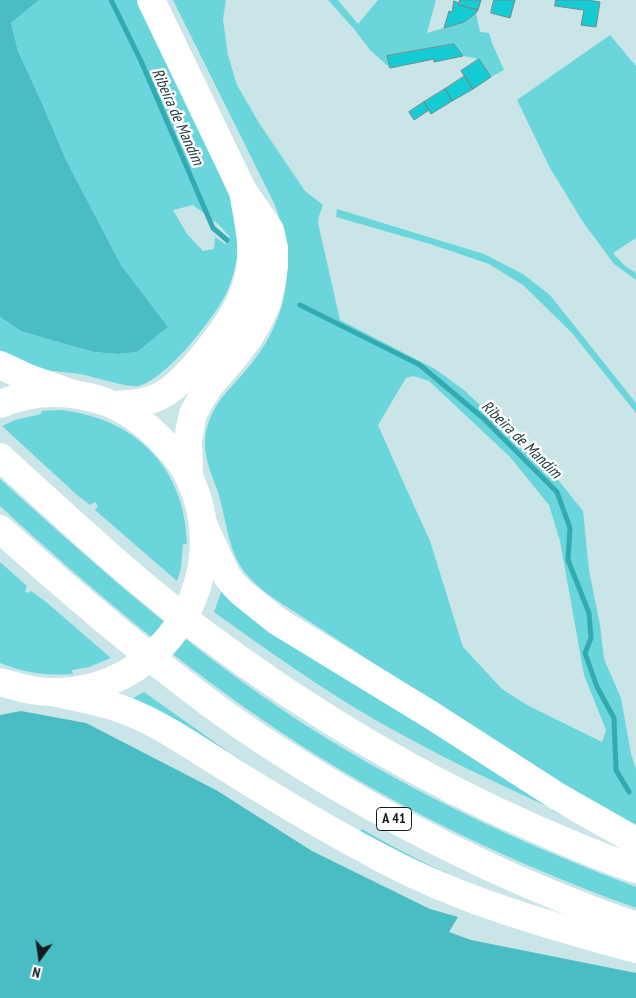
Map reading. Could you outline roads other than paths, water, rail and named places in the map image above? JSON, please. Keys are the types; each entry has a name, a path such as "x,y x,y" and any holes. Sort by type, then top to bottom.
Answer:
{"main road":[{"path":"151,0 243,190 270,230 274,253 271,285 264,309 250,336 210,385 194,414 188,441 189,475"},
{"path":"116,405 152,400 167,393 201,358 232,318 244,292 250,270 251,243 243,190"},
{"path":"0,365 28,378 70,393 116,405 137,418 155,433 176,455 189,475 201,508 204,557 193,599 177,629 144,663 124,675 88,688 52,692"},
{"path":"0,404 29,395 70,393"},
{"path":"0,457 167,604 213,640 311,708 385,753 476,801 574,845 636,869"},
{"path":"203,524 218,557 234,585 277,621 431,715 560,798 636,841"},
{"name":"A 41","path":"0,529 74,596 172,675 239,725 307,768 369,806 457,852 555,896 636,926"},
{"path":"5,685 101,702 132,712 326,828 389,862 450,891 533,920 636,949"}],"waterway":[{"name":"Ribeira de Mandim","path":"111,0 141,61 213,228 227,240"},
{"name":"Ribeira de Mandim","path":"300,305 420,365 483,418 557,492 570,528 568,560 589,613 591,638 585,653 597,687 614,718 616,770 629,792"}]}
